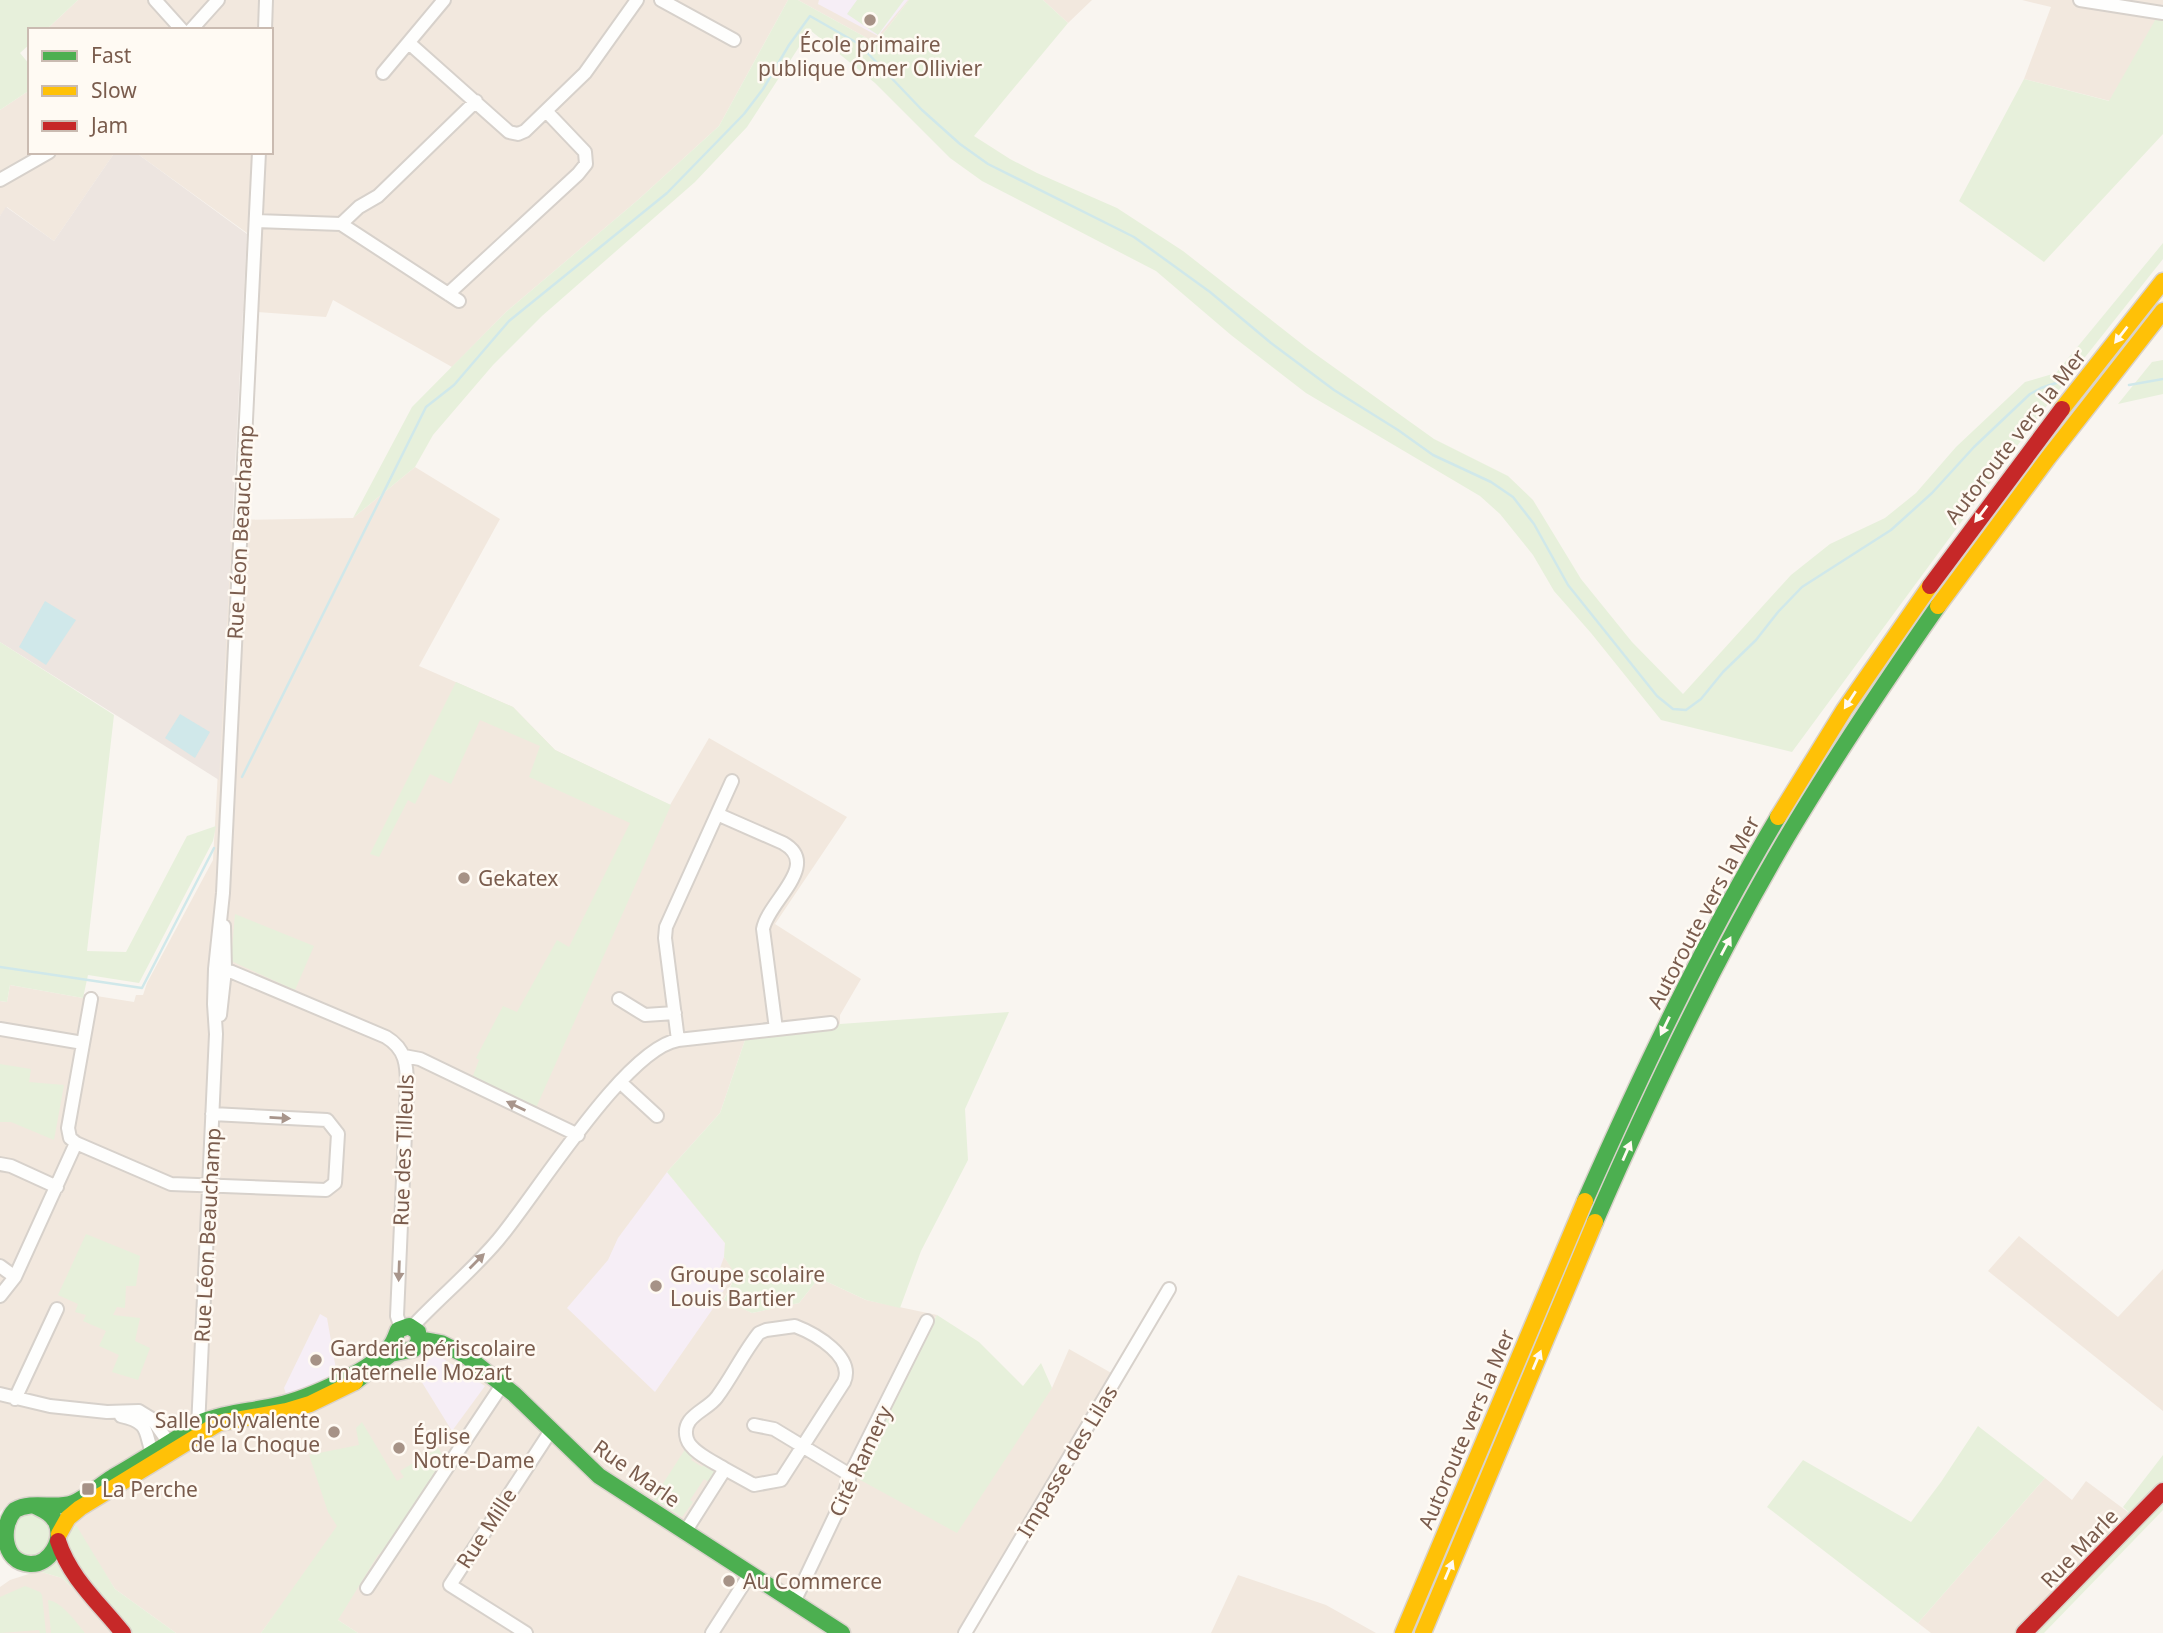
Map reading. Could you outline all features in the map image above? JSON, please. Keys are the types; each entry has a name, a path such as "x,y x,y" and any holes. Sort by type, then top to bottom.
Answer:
{"main road":[{"name":"Autoroute vers la Mer","path":"1403,1633 1608,1150 1675,1006 1750,865 1836,722 1926,588 2163,281"},
{"path":"1423,1633 1625,1154 1687,1023 1755,893 1830,766 1932,612 2063,436 2163,311"},
{"path":"0,1563 39,1562 50,1556 73,1513 222,1414 264,1409 326,1388 366,1367 406,1337"},
{"name":"Rue Marle","path":"406,1337 431,1340 457,1351 502,1385 599,1476 842,1633"},
{"path":"88,1591 61,1571 11,1558 4,1549 1,1530 6,1519 13,1511 24,1506 58,1506 74,1502 155,1457"},
{"name":"Rue Marle","path":"2024,1633 2163,1491"},
{"path":"35,1506 51,1515 56,1522 65,1562 123,1633"}],"street":[{"path":"155,0 180,28"},
{"path":"193,28 218,0"},
{"path":"265,28 266,0"},
{"path":"383,73 444,0"},
{"path":"409,43 509,132 518,134 526,131 585,73 637,0"},
{"path":"661,0 734,40"},
{"path":"2080,0 2163,13"},
{"path":"341,224 359,207 378,196 475,102"},
{"path":"256,221 341,224 454,297 586,164 585,152 546,111"},
{"path":"0,180 46,154"},
{"name":"Rue Léon Beauchamp","path":"198,1430 216,1034 214,1004 220,969 259,154"},
{"path":"678,1040 665,938 666,927 732,781"},
{"path":"717,814 783,843 792,849 797,857 796,873 768,914 763,929 776,1029"},
{"name":"Rue des Tilleuls","path":"220,969 386,1037 395,1043 404,1056 407,1087 397,1315 406,1337"},
{"path":"92,999 68,1128 70,1138 76,1143 166,1182 326,1190 335,1183 338,1134 327,1120 212,1114"},
{"path":"619,999 645,1015 675,1013"},
{"path":"406,1337 497,1241 620,1082 653,1050 664,1043 678,1040 831,1023"},
{"path":"0,1029 83,1043"},
{"path":"404,1056 420,1059 578,1135"},
{"path":"620,1082 657,1116"},
{"path":"0,1296 15,1277 76,1143"},
{"path":"0,1164 11,1166 57,1187"},
{"path":"0,1266 15,1277"},
{"name":"Impasse des Lilas","path":"965,1633 1170,1289"},
{"path":"15,1399 57,1309"},
{"name":"Cité Ramery","path":"794,1602 843,1499 850,1475 927,1321"},
{"path":"790,1325 799,1327 839,1354 847,1367 844,1382 778,1482 754,1485 725,1469 689,1444 687,1426 697,1412 716,1398 757,1335 766,1330 790,1325"},
{"path":"367,1588 502,1385"},
{"path":"0,1394 50,1406 107,1412 135,1419 144,1425 155,1457"},
{"path":"107,1412 131,1410 146,1414 171,1447"},
{"path":"754,1425 774,1429 850,1475"},
{"name":"Rue Mille","path":"526,1633 450,1585 550,1432"},
{"path":"685,1532 725,1469"},
{"path":"712,1633 750,1574"}],"shaded area":[{"path":"78,0 788,0 719,126 639,199 506,312 452,367 333,300 326,317 243,311 247,233 138,154 273,154 273,28 48,28"},
{"name":"École primaire publique Omer Ollivier","path":"798,0 909,0 876,43"},
{"name":"École primaire publique Omer Ollivier","path":"819,0 908,0 878,36 818,4"},
{"path":"1043,0 1092,0 1068,23"},
{"path":"2022,0 2163,0 2163,17 2110,101 2024,79 2051,7"},
{"path":"28,91 28,154 114,154 54,241 7,207 0,216 0,110"},
{"path":"114,154 138,154 247,234 219,780 0,642 0,216 6,207 54,241"},
{"path":"415,467 500,519 419,666 513,707 555,750 670,805 709,738 847,817 775,924 861,979 840,1015 840,1024 745,1040 720,1113 667,1172 725,1243 724,1257 736,1274 724,1299 752,1313 799,1303 819,1278 866,1300 937,1315 923,1337 1042,1401 1052,1388 1069,1349 1122,1379 972,1633 358,1633 338,1620 283,1603 261,1633 176,1633 115,1589 58,1501 30,1497 9,1503 0,1512 0,1001 7,1002 10,985 83,998 84,994 134,1002 136,995 143,995 213,860 232,520 353,518"},
{"name":"Groupe scolaire Louis Bartier","path":"667,1172 725,1243 720,1268 732,1276 714,1307 655,1392 567,1308 608,1260 618,1238"},
{"path":"2019,1236 2118,1317 2163,1269 2163,1411 1988,1271"},
{"name":"Garderie périscolaire maternelle Mozart","path":"320,1314 327,1318 337,1375 286,1394 284,1388"},
{"path":"433,1352 485,1386 452,1431 418,1376"},
{"path":"2045,1478 2072,1500 2086,1481 2132,1515 2163,1482 2163,1499 2036,1633 1931,1633 1918,1623"},
{"path":"38,1571 62,1578 98,1613 113,1633 0,1633 0,1587 10,1580"},
{"path":"1238,1575 1326,1605 1376,1633 1211,1633"}],"green space":[{"path":"0,0 78,0 48,28 28,28 28,46 20,53 28,63 28,91 0,110"},
{"path":"788,0 798,0 876,43 909,0 1043,0 1068,23 974,136 1037,173 1117,208 1183,251 1307,348 1434,439 1508,476 1533,500 1581,579 1632,642 1683,694 1791,575 1830,544 1885,518 1916,493 1956,447 2025,382 2056,373 2163,243 2163,259 2051,400 1792,752 1661,720 1554,591 1533,555 1500,514 1480,496 1306,393 1231,335 1156,271 982,181 950,158 875,83 810,30 747,127 695,182 542,316 493,365 433,435 415,467 353,518 412,407 506,312 639,199 719,126"},
{"name":"École primaire publique Omer Ollivier","path":"857,0 904,0 878,35 847,14"},
{"path":"2158,15 2163,17 2163,134 2044,262 1959,201 2024,79 2109,101"},
{"path":"2163,360 2163,394 2118,404 2152,362"},
{"path":"0,642 114,715 87,951 126,952 187,836 216,826 213,841 139,983 88,975 83,998 10,985 7,1002 0,1001"},
{"path":"456,682 513,707 555,750 671,805 535,1110 471,1081 479,1060 476,1058 503,1006 517,1012 557,940 569,947 630,823 529,777 540,746 480,720 451,784 430,774 415,804 408,800 379,857 370,854"},
{"path":"235,914 314,946 295,990 231,961"},
{"path":"1009,1012 965,1109 968,1160 921,1251 900,1308 866,1300 819,1278 799,1303 752,1313 724,1300 736,1275 724,1257 725,1243 667,1172 720,1113 745,1040 840,1024"},
{"path":"0,1064 31,1069 29,1082 64,1085 54,1140 11,1122 0,1122"},
{"path":"86,1234 140,1256 136,1286 126,1286 125,1308 117,1307 113,1315 140,1318 135,1341 150,1348 138,1380 112,1372 119,1355 99,1346 106,1331 83,1321 86,1315 75,1312 78,1304 58,1295"},
{"path":"937,1315 979,1342 1023,1386 1041,1363 1052,1388 957,1533 853,1476 923,1337"},
{"path":"362,1422 397,1481 404,1477 400,1471 438,1448 446,1461 378,1555 338,1620 358,1633 261,1633 337,1526 328,1512 309,1455 359,1445 356,1428"},
{"path":"1978,1426 2045,1478 1918,1623 1767,1507 1803,1460 1911,1522"},
{"path":"686,1448 694,1453 691,1460 702,1467 706,1460 715,1473 711,1483 704,1479 682,1517 653,1499"},
{"path":"2163,1455 2163,1482 2132,1515 2123,1507"},
{"path":"2163,1499 2163,1510 2044,1633 2036,1633"},
{"path":"30,1514 45,1520 51,1535 45,1550 30,1556 15,1550 9,1535 15,1520"},
{"path":"76,1525 115,1589 176,1633 113,1633 98,1613 62,1578 38,1571"},
{"path":"25,1586 42,1595 46,1633 40,1633 39,1630 0,1633 0,1597"},
{"path":"48,1600 63,1608 85,1633 51,1633"}],"water":[{"path":"45,601 76,620 46,665 19,647"},
{"path":"180,714 210,732 195,758 165,738"}],"waterway":[{"path":"242,777 426,407 454,385 509,321 667,193 744,114 810,16 859,44 922,110 960,144 988,164 1134,237 1210,292 1271,343 1334,390 1433,455 1491,482 1513,497 1534,524 1568,585 1657,696 1673,709 1686,710 1701,699 1802,587 1891,530 1932,493 1974,447 2030,394 2062,381"},
{"path":"2129,385 2163,379"},
{"path":"0,967 142,988 214,848"}],"traffic: fast":[{"path":"1595,1222 1685,1027 1760,884 1841,749 1938,606"},
{"path":"1585,1201 1675,1006 1778,817"},
{"path":"35,1506 47,1512 54,1519 58,1536 49,1556 30,1564 14,1557 6,1542 7,1525 15,1510 29,1506 73,1503 204,1421 278,1405 322,1390 371,1364 392,1343 398,1330 409,1326 418,1332 419,1341 414,1349 391,1354 355,1382"},
{"path":"419,1339 441,1343 465,1355 514,1394 599,1476 842,1633"}],"traffic: slow":[{"path":"2062,409 2163,281"},
{"path":"1938,606 2048,458 2163,311"},
{"path":"1778,817 1844,710 1930,586"},
{"path":"1403,1633 1585,1201"},
{"path":"1423,1633 1595,1222"},
{"path":"59,1534 68,1518 80,1508 219,1423 287,1411 310,1404 355,1382"}],"traffic: jam":[{"path":"1930,586 2062,409"},
{"path":"2024,1633 2163,1491"},
{"path":"58,1541 70,1567 86,1590 123,1633"}],"place":[{"name":"École primaire publique Omer Ollivier","path":"870,20"},
{"name":"Gekatex","path":"464,878"},
{"name":"Groupe scolaire Louis Bartier","path":"656,1286"},
{"name":"Garderie périscolaire maternelle Mozart","path":"316,1360"},
{"name":"Salle polyvalente de la Choque","path":"334,1432"},
{"name":"Église Notre-Dame","path":"399,1448"},
{"name":"La Perche","path":"88,1489"},
{"name":"Au Commerce","path":"729,1581"}]}
